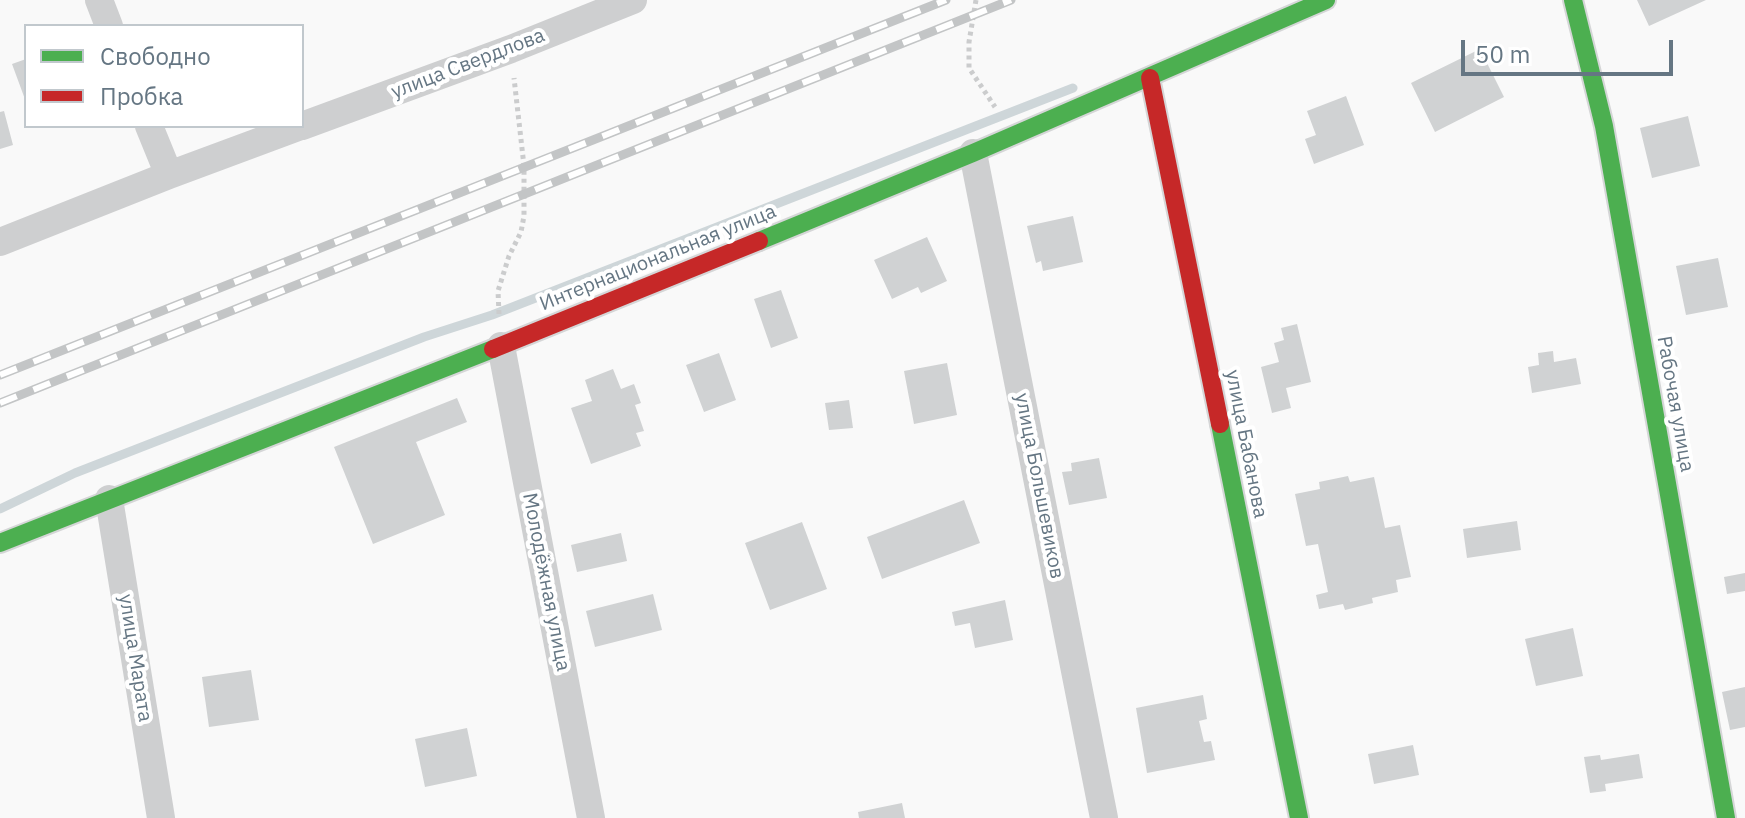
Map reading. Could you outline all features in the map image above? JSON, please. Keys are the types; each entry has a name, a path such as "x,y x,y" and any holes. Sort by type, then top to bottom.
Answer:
{"street":[{"path":"99,0 108,24"},
{"name":"улица Свердлова","path":"304,125 511,49 633,0"},
{"name":"Интернациональная улица","path":"0,543 501,346 973,153 1326,0"},
{"name":"Рабочая улица","path":"1573,0 1604,126 1726,818"},
{"name":"улица Бабанова","path":"1150,78 1299,818"},
{"path":"150,128 169,175"},
{"name":"улица Свердлова","path":"0,242 296,128"},
{"name":"улица Большевиков","path":"973,153 1104,818"},
{"name":"Молодёжная улица","path":"501,346 591,818"},
{"name":"улица Марата","path":"109,499 161,818"}],"path":[{"path":"976,0 969,42 969,68 1002,115 1008,131 1006,139"},
{"path":"501,346 498,291 509,256 521,232 524,216 524,166 511,49"}],"building":[{"path":"1637,0 1706,0 1649,26"},
{"path":"1480,49 1504,97 1435,132 1411,83"},
{"path":"24,60 24,97 12,64"},
{"path":"1346,96 1364,145 1314,164 1305,139 1316,135 1307,111"},
{"path":"4,111 13,145 0,149 0,112"},
{"path":"1688,116 1700,166 1652,178 1640,128"},
{"path":"1073,216 1083,262 1043,271 1041,261 1036,263 1027,226"},
{"path":"927,237 947,281 921,293 918,287 892,299 874,260"},
{"path":"1718,258 1728,307 1686,315 1676,266"},
{"path":"781,290 798,338 771,348 754,299"},
{"path":"1297,324 1311,382 1286,388 1291,408 1272,413 1261,367 1279,362 1274,343 1284,340 1281,328"},
{"path":"1553,351 1554,362 1576,358 1581,384 1532,393 1528,367 1539,365 1538,353"},
{"path":"719,353 736,400 704,412 686,365"},
{"path":"947,363 957,415 914,424 904,371"},
{"path":"613,369 621,389 634,384 641,403 635,405 644,431 636,433 641,446 591,464 571,408 592,401 585,380"},
{"path":"457,398 467,422 416,442 445,515 373,544 334,447"},
{"path":"849,400 853,428 829,430 825,403"},
{"path":"1099,458 1107,498 1069,505 1062,472 1072,471 1071,463"},
{"path":"1348,476 1350,482 1374,477 1385,528 1400,525 1411,577 1396,580 1398,592 1372,598 1373,603 1345,610 1343,604 1319,609 1316,595 1328,592 1318,544 1306,546 1295,494 1320,489 1319,482"},
{"path":"964,500 980,543 882,579 867,537"},
{"path":"1517,521 1521,550 1467,558 1463,529"},
{"path":"802,522 827,589 770,610 745,543"},
{"path":"621,533 627,561 577,572 571,545"},
{"path":"1745,573 1745,591 1727,594 1724,577"},
{"path":"653,594 662,630 595,647 586,611"},
{"path":"1005,600 1013,640 975,648 970,623 955,626 952,612"},
{"path":"1573,628 1583,676 1536,686 1525,639"},
{"path":"251,670 259,720 209,727 202,677"},
{"path":"1745,687 1745,727 1730,730 1722,692"},
{"path":"1203,695 1207,719 1199,721 1204,742 1211,741 1215,760 1147,773 1136,708"},
{"path":"467,728 477,776 425,787 415,739"},
{"path":"1413,745 1419,775 1374,784 1368,754"},
{"path":"1639,754 1643,778 1605,784 1606,791 1590,793 1584,757 1600,755 1601,760"},
{"path":"902,803 905,818 859,818 858,812"}],"waterway":[{"path":"0,509 75,473 424,337 492,315 1073,88"}],"railway":[{"path":"0,375 946,0"},
{"path":"0,403 1011,0"}],"traffic: fast":[{"path":"759,241 973,153 1326,0"},
{"path":"1573,0 1604,126 1726,818"},
{"path":"0,543 493,349"},
{"path":"1220,424 1299,818"}],"traffic: jam":[{"path":"1150,78 1220,424"},
{"path":"493,349 759,241"}]}
